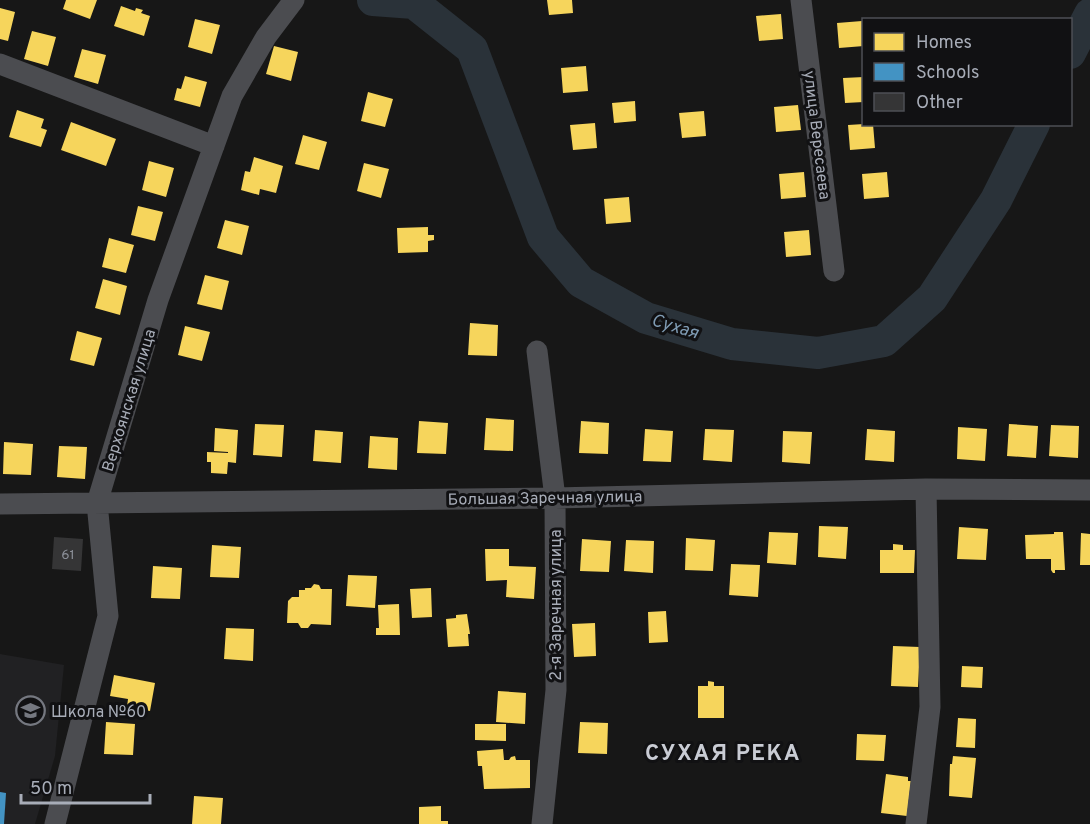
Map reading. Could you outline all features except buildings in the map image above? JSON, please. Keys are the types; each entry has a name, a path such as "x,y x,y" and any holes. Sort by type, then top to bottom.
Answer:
{"street":[{"name":"Верхоянская улица","path":"55,824 108,616 97,502 158,300 232,96 266,37 294,0"},
{"name":"улица Вересаева","path":"801,0 834,271"},
{"path":"0,64 214,146"},
{"name":"2-я Заречная улица","path":"537,351 555,498 555,690 542,824"},
{"path":"916,824 930,707 926,489"},
{"name":"Большая Заречная улица","path":"0,504 555,498 926,489 1090,490"}],"shaded area":[{"name":"Школа №60","path":"0,654 64,665 55,756 35,824 0,824"}],"waterway":[{"name":"Сухая","path":"373,0 414,3 472,49 543,237 581,282 646,318 732,344 818,353 884,341 932,298 996,200 1033,126"},
{"name":"Сухая","path":"1072,49 1090,14"}],"place":[{"name":"Школа №60","path":"30,711"}],"district":[{"name":"СУХАЯ РЕКА","path":"723,752"}]}
